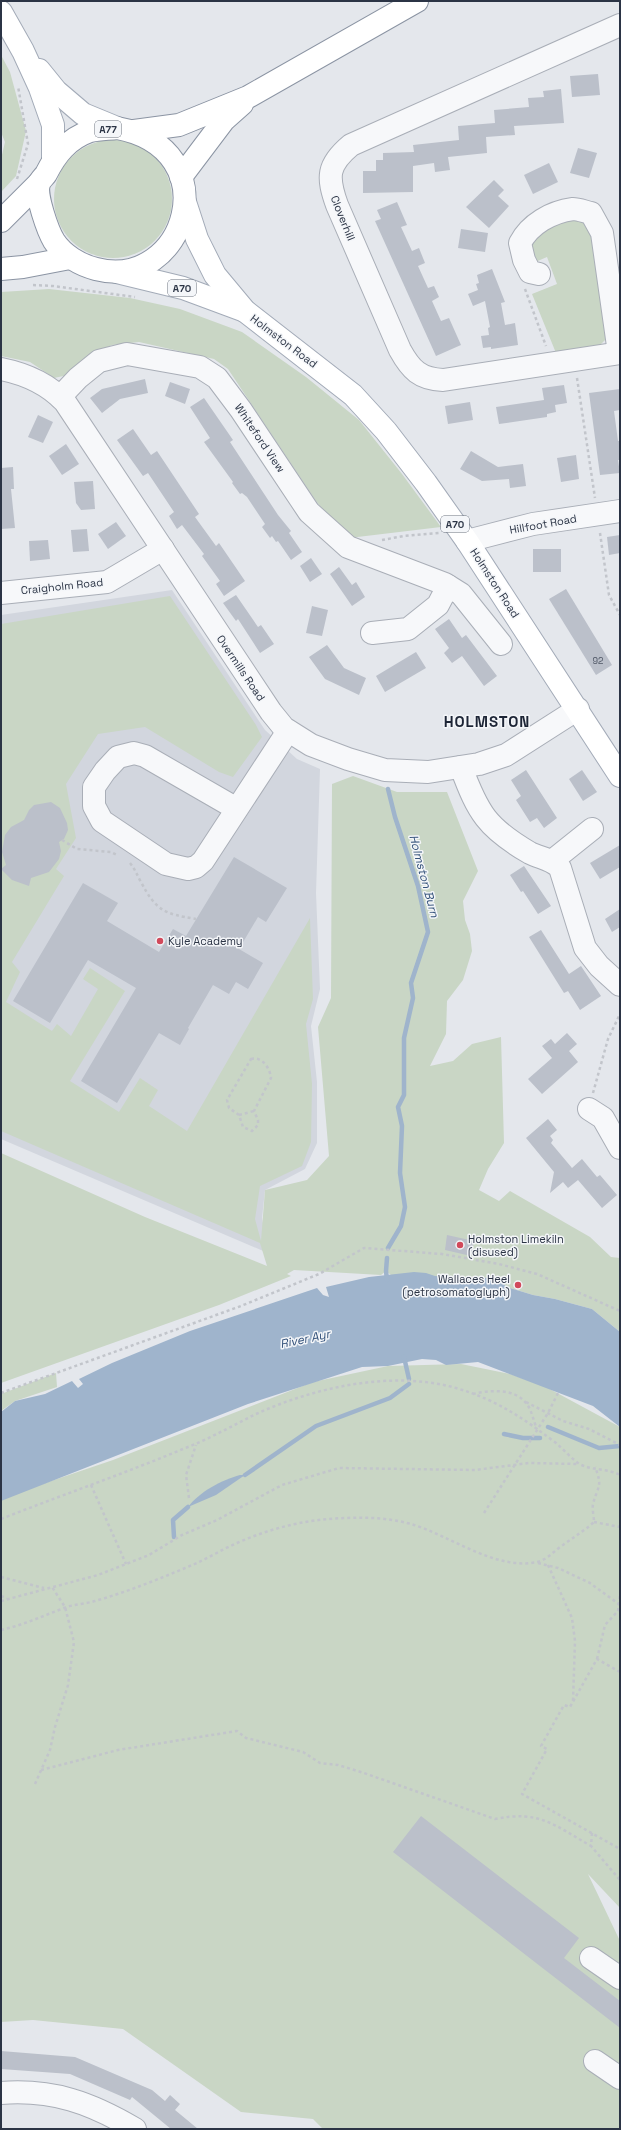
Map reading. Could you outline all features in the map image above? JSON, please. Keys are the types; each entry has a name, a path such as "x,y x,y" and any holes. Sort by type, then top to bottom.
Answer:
{"main road":[{"name":"A77","path":"1,221 38,184 53,159 61,150 78,136 91,131 179,125 248,98 417,1"},
{"path":"1,12 24,51 40,88 53,125 53,159"},
{"path":"24,51 56,91 83,114 126,129"},
{"name":"A77","path":"181,177 224,120 248,98"},
{"name":"A77","path":"38,184 43,216 48,232 56,244 70,258 87,267 117,272 132,269 152,260 165,249 180,226 185,202 181,177 171,157 162,147 148,137 126,129"},
{"name":"A70","path":"185,202 198,240 216,274 245,311"},
{"path":"1,269 23,267 70,258"},
{"name":"A70","path":"117,272 183,288 245,311"},
{"name":"Holmston Road","path":"245,311 353,395 386,431 467,541 578,709 620,776"}],"street":[{"name":"Cloverhill","path":"534,273 524,260 520,243 525,233 534,223 574,209 591,213 602,233 619,353 444,380 429,379 416,372 407,362 400,350 337,205 330,186 330,173 337,156 351,145 620,26"},
{"name":"Whiteford View","path":"60,397 78,378 99,361 127,354 151,357 200,367 217,378 237,404 309,512 348,547 448,586 462,594 501,644"},
{"name":"Overmills Road","path":"1,369 20,373 42,383 60,397 163,549 249,680 272,712 288,730 311,745 385,770 428,772 479,764 506,754 578,709"},
{"name":"Hillfoot Road","path":"467,541 533,524 620,511"},
{"name":"Craigholm Road","path":"1,593 107,582 163,549"},
{"path":"372,633 408,628 438,605 448,586"},
{"path":"237,809 145,756 134,753 118,757 105,771 94,788 94,806 102,821 166,864 188,869 196,868 203,861 237,809 288,730"},
{"path":"461,767 472,797 480,813 515,844 535,855 552,861 560,868 585,948 599,966 620,985"},
{"path":"552,861 592,829"},
{"path":"589,1109 603,1118 620,1148"},
{"path":"591,1958 620,1978"},
{"path":"595,2061 620,2078"},
{"path":"1,2093 18,2092 54,2095 104,2111 135,2129"}],"path":[{"path":"16,181 28,144 17,82"},
{"path":"534,273 525,289 552,363"},
{"path":"31,285 53,286 142,298"},
{"path":"575,360 609,595 620,615"},
{"path":"376,541 404,536 444,533 440,527"},
{"path":"62,840 77,849 111,852 118,855"},
{"path":"125,858 133,867 150,898 157,906 171,915 196,919"},
{"path":"589,1109 608,1039 620,1014"},
{"path":"239,1115 254,1110 271,1078 269,1068 261,1061 254,1058 248,1064 227,1100 229,1108 239,1115 243,1127 252,1131 258,1125 258,1120 254,1110"},
{"path":"1,1393 240,1306 319,1274 364,1248 442,1254 499,1264 537,1274 620,1311"},
{"path":"1,1519 196,1444 256,1414 333,1388 391,1381 438,1385 473,1394 514,1412 580,1464"},
{"path":"473,1394 489,1391 516,1394 526,1402 563,1421 589,1429 620,1445"},
{"path":"484,1513 548,1413 558,1393"},
{"path":"526,1402 537,1429"},
{"path":"189,1498 186,1475 196,1444"},
{"path":"1,1600 98,1575 149,1555 182,1535 217,1520 282,1485 339,1468 475,1470 536,1463 580,1464 613,1471 620,1475"},
{"path":"594,1522 593,1504 599,1491 599,1478 595,1467"},
{"path":"91,1485 126,1564"},
{"path":"1,1630 37,1619 65,1607 94,1601 121,1592 198,1562 236,1543 274,1529 308,1521 344,1518 386,1518 424,1529 463,1544 482,1556 517,1563 538,1562 548,1565 590,1583 619,1605"},
{"path":"594,1522 620,1527"},
{"path":"538,1562 575,1538 594,1522"},
{"path":"548,1565 572,1618 575,1641 573,1701"},
{"path":"1,1577 47,1589"},
{"path":"35,1784 50,1750 55,1727 68,1685 74,1642 65,1607 52,1587"},
{"path":"620,1595 618,1611 605,1625 597,1659 570,1707 564,1705 541,1746 547,1750 522,1794 620,1849"},
{"path":"1,1596 8,1599"},
{"path":"597,1659 620,1672"},
{"path":"41,1770 118,1750 238,1731 246,1738 303,1752 320,1763 338,1765 364,1773 495,1819 514,1816 541,1818 591,1846 620,1880"},
{"path":"591,1846 592,1833"}],"shaded area":[{"name":"Kyle Academy","path":"172,590 265,730 297,759 320,769 316,893 320,989 311,1026 317,1082 317,1143 305,1169 265,1190 262,1218 268,1253 1,1139 1,615"}],"green space":[{"path":"1,55 10,72 26,131 16,176 1,192 1,159 5,142 1,132"},
{"path":"113,140 136,144 155,157 168,176 172,199 168,222 155,241 136,254 113,258 90,254 71,241 58,222 54,199 58,176 71,157 90,144"},
{"path":"569,217 580,219 593,231 607,338 600,345 556,353 532,294 557,284 547,257 533,263 530,239"},
{"path":"49,289 130,298 180,309 242,332 306,377 359,420 402,474 441,527 349,538 343,535 316,501 228,369 214,359 139,342 112,345 88,356 68,375 54,378 30,362 1,356 1,292"},
{"path":"170,596 256,725 262,737 233,777 219,772 145,727 98,734 66,784 76,838 56,869 64,876 12,962 20,972 6,1002 52,1031 57,1024 71,1036 98,989 83,979 90,968 125,991 70,1081 119,1112 140,1078 158,1090 149,1106 187,1131 310,918 313,999 306,1024 312,1084 311,1142 302,1166 260,1186 255,1219 261,1241 265,1190 307,1180 329,1156 318,1027 331,998 332,784 353,776 397,792 447,792 478,871 463,901 465,920 470,934 472,951 463,980 447,1001 446,1034 430,1066 453,1061 472,1044 501,1037 504,1143 488,1169 479,1190 499,1201 510,1191 590,1237 611,1257 620,1258 620,1332 592,1309 510,1288 491,1278 391,1275 386,1271 381,1275 294,1270 287,1274 291,1276 219,1305 1,1383 1,1153 145,1217 267,1266 260,1243 1,1131 1,624"},
{"path":"461,1364 510,1374 546,1387 620,1427 620,1908 588,1874 620,1941 620,2129 323,2129 313,2119 241,2112 123,2029 33,2020 1,2022 1,1498 113,1460 313,1382 388,1366"},
{"path":"56,1373 57,1387 15,1401 1,1411 1,1394"}],"water":[{"name":"River Ayr","path":"414,1272 426,1273 435,1276 491,1278 510,1288 592,1309 620,1332 620,1427 593,1406 478,1362 446,1365 436,1360 422,1359 388,1366 362,1367 248,1404 1,1501 1,1412 15,1401 45,1394 72,1381 78,1388 83,1384 79,1379 112,1363 190,1331 317,1288 323,1295 329,1297 326,1287 369,1277"},
{"path":"240,1475 245,1475 216,1495 188,1507 198,1496 211,1487"}],"building":[{"path":"598,74 600,95 572,97 570,76"},
{"path":"561,89 564,123 514,126 515,135 486,137 487,153 448,157 450,170 435,172 434,163 413,166 413,192 363,193 363,171 376,171 376,160 383,160 383,153 414,152 413,145 459,140 458,126 495,123 494,110 529,107 528,98 544,97 543,91"},
{"path":"578,148 597,153 589,178 570,173"},
{"path":"549,163 558,182 533,194 524,175"},
{"path":"494,180 504,190 498,196 509,206 489,228 466,207"},
{"path":"397,202 407,225 401,227 412,251 419,248 425,263 418,266 428,288 434,286 439,297 432,301 441,321 449,318 461,345 436,356 375,221 381,219 377,210"},
{"path":"461,229 488,233 485,252 458,248"},
{"path":"492,269 505,302 501,303 505,325 515,323 518,345 491,349 491,347 483,348 481,336 489,335 488,328 490,327 485,301 473,306 468,294 478,290 476,284 479,283 477,275"},
{"path":"145,379 148,393 120,399 102,413 90,398 102,389"},
{"path":"170,382 190,389 185,404 165,396"},
{"path":"564,385 567,403 555,405 556,412 547,414 547,417 499,424 496,407 544,400 542,388"},
{"path":"620,389 620,410 614,411 618,441 620,441 620,460 618,460 620,473 600,475 589,393"},
{"path":"204,398 233,440 230,442 278,515 291,531 289,533 302,552 291,560 278,541 276,542 272,536 270,538 262,527 265,524 247,497 242,493 240,494 204,442 210,438 190,407"},
{"path":"470,402 473,420 448,424 445,406"},
{"path":"38,415 53,422 43,443 28,437"},
{"path":"133,429 151,455 157,451 199,514 195,517 216,546 219,543 245,581 224,596 216,584 220,581 202,556 204,554 182,525 177,529 169,516 174,512 148,473 143,476 117,440"},
{"path":"66,444 79,464 62,475 49,456"},
{"path":"471,451 498,467 523,464 526,486 510,488 509,479 482,481 460,469"},
{"path":"576,455 579,479 561,482 557,458"},
{"path":"13,467 14,489 11,489 15,528 1,529 1,468"},
{"path":"93,481 95,509 81,510 76,503 74,482"},
{"path":"116,522 126,536 108,549 98,534"},
{"path":"87,529 89,551 73,552 71,530"},
{"path":"620,535 620,553 609,555 607,537"},
{"path":"48,540 50,559 30,561 29,541"},
{"path":"533,549 561,549 561,572 533,572"},
{"path":"311,558 322,574 310,582 300,566"},
{"path":"339,567 352,585 356,582 365,597 352,606 330,574"},
{"path":"566,589 612,665 596,675 549,599"},
{"path":"236,595 258,627 261,625 274,644 260,653 238,619 236,621 223,603"},
{"path":"312,606 328,610 322,636 306,633"},
{"path":"449,619 462,638 466,635 497,676 484,686 462,656 452,663 444,653 449,648 435,629"},
{"path":"327,645 344,668 366,678 359,695 325,679 309,657"},
{"path":"416,652 426,668 385,692 376,676"},
{"path":"526,770 557,818 544,828 537,818 530,822 516,800 521,796 511,780"},
{"path":"582,770 597,792 583,801 569,779"},
{"path":"51,802 60,808 67,823 68,830 64,839 59,842 61,851 59,859 49,872 31,878 29,886 12,880 1,869 6,865 2,852 5,835 11,827 24,820 29,810 34,805"},
{"path":"620,845 620,867 600,879 590,863"},
{"name":"Kyle Academy","path":"234,857 287,888 266,922 258,917 239,949 263,963 248,989 236,982 229,994 213,985 180,1045 159,1033 117,1103 81,1081 136,988 88,960 50,1023 13,1001 83,883 118,903 107,921 159,952 173,929 186,936"},
{"path":"524,866 551,906 538,914 523,891 521,892 510,875"},
{"path":"620,909 620,927 612,932 605,919"},
{"path":"541,930 569,974 581,966 601,996 580,1010 568,991 564,993 529,937"},
{"path":"567,1033 577,1044 569,1051 578,1062 542,1094 528,1079 552,1058 542,1046 551,1039 555,1044"},
{"path":"548,1119 557,1130 550,1136 553,1140 551,1143 572,1168 582,1159 597,1177 600,1175 617,1195 602,1208 578,1180 568,1188 563,1182 550,1193 554,1172 526,1138"},
{"name":"Holmston Limekiln (disused)","path":"447,1235 474,1241 471,1256 445,1250"},
{"path":"421,1816 579,1938 564,1958 620,2001 620,2028 393,1852"},
{"path":"1,2051 75,2057 152,2090 165,2101 170,2095 180,2104 175,2110 198,2129 171,2129 132,2097 130,2100 70,2074 1,2069"}],"waterway":[{"name":"Holmston Burn","path":"388,789 395,817 418,886 428,932 411,983 413,998 404,1038 404,1095 398,1107 402,1126 400,1173 405,1207 401,1226 388,1248"},
{"path":"387,1258 387,1280"},
{"path":"404,1357 409,1379"},
{"path":"245,1475 316,1426 390,1398 409,1384"},
{"path":"548,1427 599,1448 620,1446"},
{"path":"504,1434 523,1438 540,1438"},
{"path":"174,1537 173,1520 188,1507"}],"place":[{"name":"Kyle Academy","path":"160,941"},
{"name":"Holmston Limekiln (disused)","path":"460,1245"},
{"name":"Wallaces Heel (petrosomatoglyph)","path":"518,1285"}],"district":[{"name":"HOLMSTON","path":"487,722"}]}
